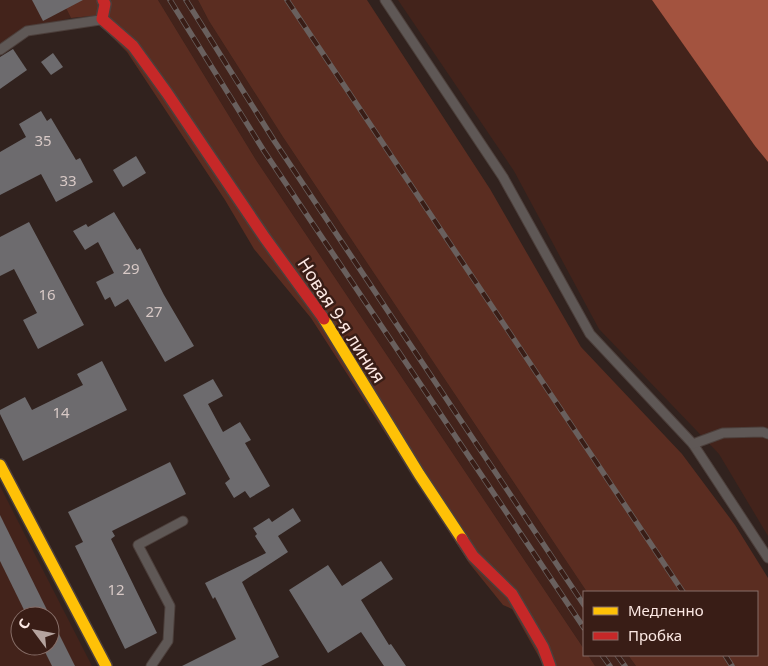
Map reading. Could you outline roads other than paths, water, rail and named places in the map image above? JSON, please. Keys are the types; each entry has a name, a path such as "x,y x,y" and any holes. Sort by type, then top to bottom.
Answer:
{"street":[{"path":"102,19 105,4 103,0"},
{"name":"Новая 9-я линия","path":"102,19 133,46 167,92 265,238 320,313 419,474 473,556 512,594 543,648 550,666"},
{"path":"0,465 106,666"}],"lane":[{"path":"385,0 503,178 590,334 693,444 768,558"},
{"path":"0,50 27,31 102,19"},
{"path":"693,444 723,434 763,432 768,434"},
{"path":"151,666 168,641 170,606 138,545 183,520"}],"railway":[{"path":"170,0 264,151 583,627"},
{"path":"186,0 275,142 583,604"},
{"path":"287,0 682,591"},
{"path":"603,656 610,666"},
{"path":"618,656 625,666"},
{"path":"726,656 732,666"}]}
